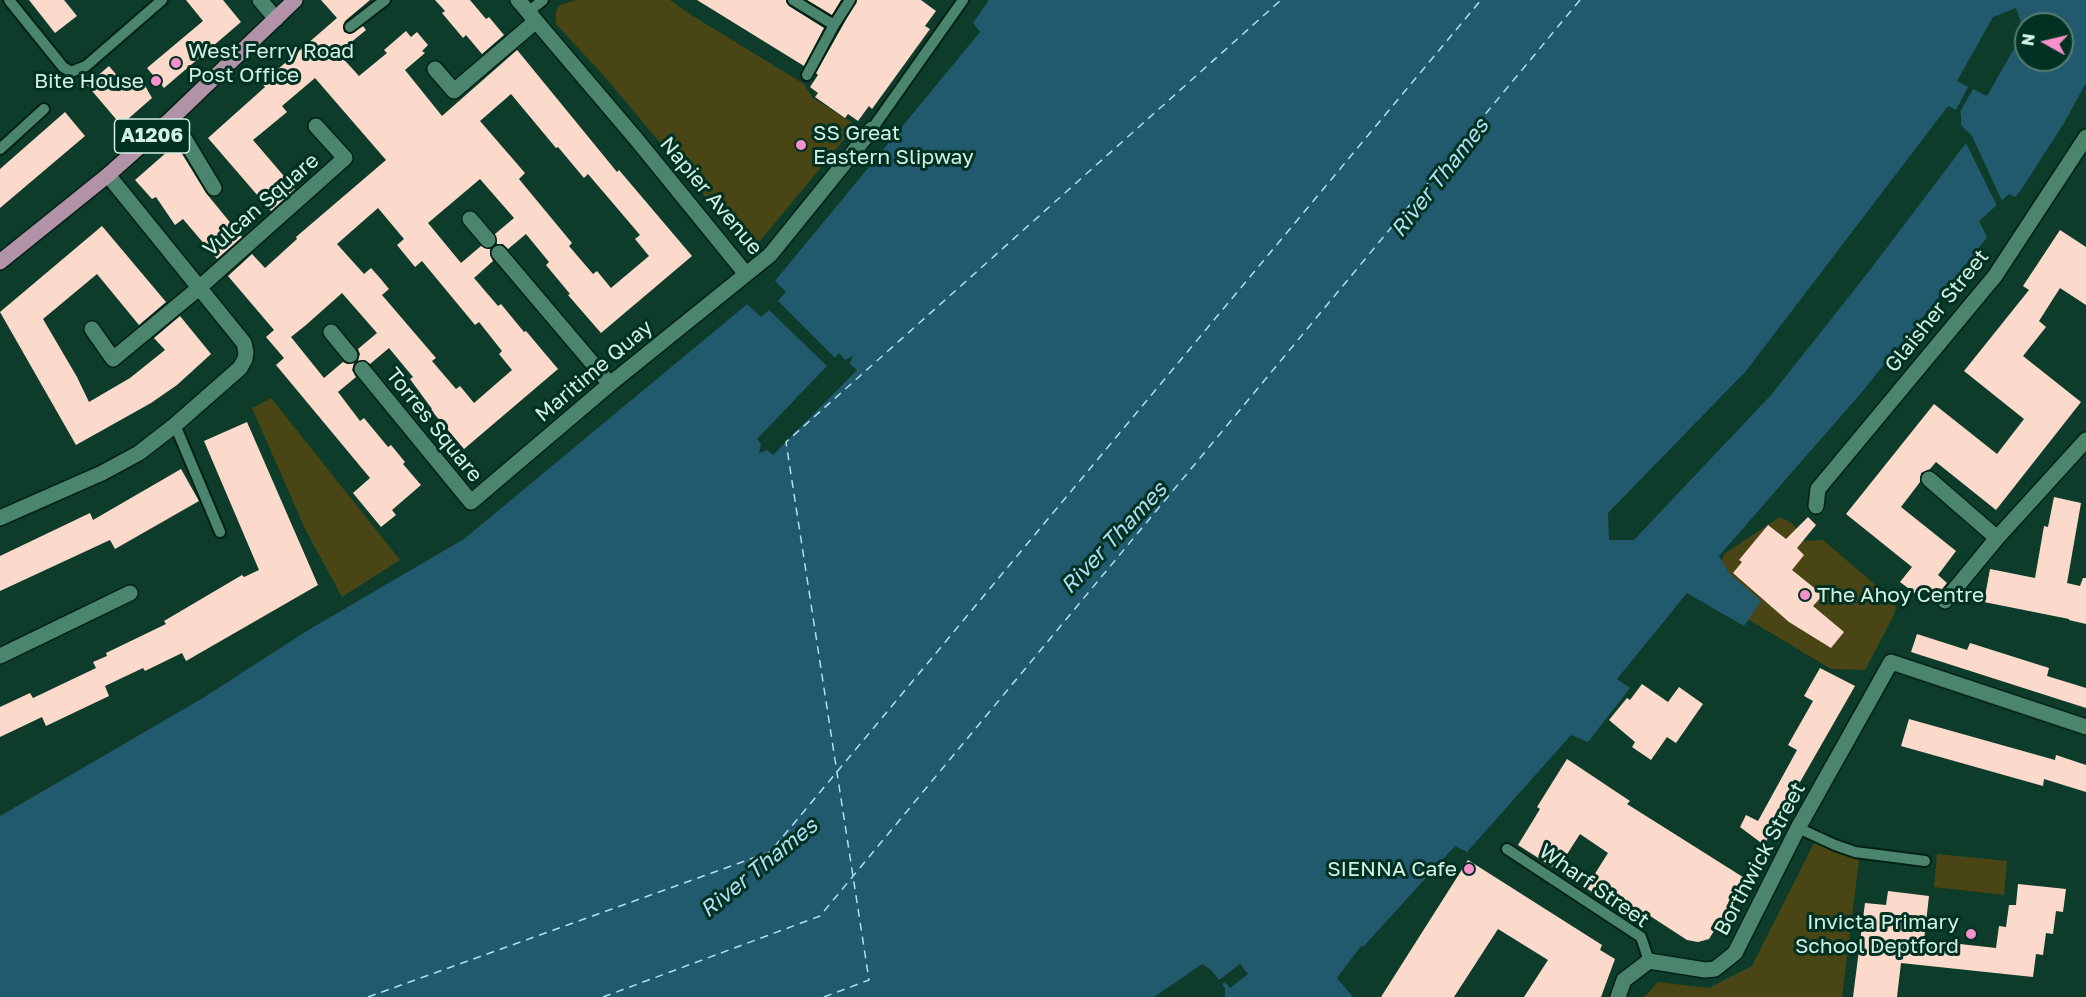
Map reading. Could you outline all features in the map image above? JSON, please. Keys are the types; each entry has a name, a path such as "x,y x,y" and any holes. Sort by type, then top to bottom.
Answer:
{"main road":[{"name":"A1206","path":"0,262 108,176 295,0"}],"street":[{"path":"260,0 276,19"},
{"path":"435,69 454,90 527,11"},
{"name":"Napier Avenue","path":"527,11 746,274 770,255 872,129"},
{"path":"172,118 214,188"},
{"name":"Vulcan Square","path":"199,288 345,158 316,126"},
{"name":"Glaisher Street","path":"1816,506 1818,489 1995,276 2086,137"},
{"path":"0,518 102,473 139,453 240,368 246,352 244,343 108,176"},
{"path":"470,219 488,240"},
{"path":"501,255 610,384"},
{"name":"Maritime Quay","path":"471,502 610,384 746,274"},
{"path":"92,329 112,359 199,288"},
{"path":"331,332 350,355"},
{"name":"Torres Square","path":"364,371 471,502"},
{"path":"1945,601 1997,538 2086,440"},
{"path":"1929,479 1997,538"},
{"path":"0,656 130,593"},
{"name":"Borthwick Street","path":"1649,961 1705,970 1715,969 1735,953 1798,828 1891,662 2086,727"},
{"path":"1618,997 1624,980 1649,961"}],"lane":[{"path":"9,0 63,67 71,72 86,66 162,0"},
{"path":"350,27 384,0"},
{"path":"527,11 543,0"},
{"path":"793,0 834,25"},
{"path":"807,75 850,0"},
{"path":"872,129 963,0"},
{"path":"0,149 45,109"},
{"path":"175,425 220,532"},
{"path":"1798,828 1855,852 1925,861"},
{"name":"Wharf Street","path":"1507,849 1641,938 1649,961"}],"shaded area":[{"path":"576,0 670,0 804,84 813,98 856,125 760,241 741,239 604,76 556,24 556,11 560,5"},
{"path":"271,398 400,560 342,597 306,531 252,408"},
{"name":"The Ahoy Centre","path":"1780,517 1792,523 1805,541 1823,540 1892,599 1896,608 1892,619 1865,670 1831,669 1741,615 1712,584 1724,554"},
{"path":"1814,843 1859,860 1842,997 1644,997 1658,982 1709,988 1752,966"},
{"path":"1937,854 2007,861 2004,895 1934,887"}],"water":[{"name":"River Thames","path":"989,0 2086,0 2086,83 2064,123 2021,190 2015,197 2009,194 1979,221 1987,237 1979,248 1861,393 1719,556 1729,573 1761,601 1744,626 1687,593 1617,679 1630,688 1588,742 1571,735 1467,852 1455,846 1363,947 1361,946 1337,978 1353,997 0,997 0,816 203,698 305,632 464,539 775,281 980,32 973,23"}],"pier":[{"path":"2016,8 2017,12 2014,12 2014,49 1987,96 1973,89 1960,112 1961,125 1972,136 2002,201 1997,206 1966,143 1771,395 1634,540 1609,540 1608,513 1746,371 1948,106 1956,110 1968,87 1957,81 1993,17"},
{"path":"775,281 786,292 778,301 835,358 839,353 845,360 853,356 850,364 857,370 773,455 767,450 759,453 761,444 757,439 827,366 769,310 761,317 747,304"},
{"path":"1202,964 1219,980 1240,964 1248,974 1230,988 1225,982 1222,984 1225,988 1225,997 1154,997"}],"building":[{"path":"29,0 64,0 77,16 55,33"},
{"path":"186,0 223,0 241,22 164,88 147,68 203,21"},
{"path":"321,0 370,0 345,21 343,27 344,32 350,34 363,26 366,30 338,53 359,76 387,53 384,50 406,31 411,37 417,32 428,45 422,51 425,53 405,70 442,116 517,50 617,172 619,170 692,256 601,333 568,295 570,294 546,265 549,262 526,234 508,249 503,244 497,244 495,234 514,218 480,179 428,223 461,263 481,246 490,249 493,261 474,278 498,306 501,304 524,332 526,331 558,369 464,449 431,410 410,379 413,377 389,348 370,364 365,360 358,361 360,354 358,349 377,333 342,293 291,337 324,378 343,362 354,363 352,370 356,377 338,392 360,421 364,418 388,447 391,445 421,485 392,510 396,515 381,527 353,493 370,478 276,365 284,358 266,337 274,330 228,276 252,254 265,268 297,239 296,237 386,160 315,78 282,106 287,112 253,140 295,189 271,211 208,138 265,87 262,83 337,18","holes":["511,94 556,148 558,147 584,178 588,174 640,235 635,239 649,256 611,288 597,271 593,274 569,246 572,243 519,179 525,173 480,121","378,208 404,239 397,245 415,267 422,261 475,325 479,322 502,351 499,354 512,370 474,403 460,386 456,389 432,361 436,358 382,295 389,289 380,278 371,268 364,274 337,244"]},
{"path":"435,0 470,0 504,35 482,54 466,35 463,38 442,13 445,11"},
{"path":"697,0 786,0 789,6 824,28 804,66"},
{"path":"807,0 841,0 832,15"},
{"path":"857,0 921,0 936,11 925,26 930,29 872,109 869,106 858,121 848,114 845,118 815,97 818,93 810,87"},
{"path":"109,66 126,86 139,75 152,98 121,125 87,85"},
{"path":"65,112 85,136 0,208 0,169"},
{"path":"176,144 206,193 242,237 217,259 183,219 175,225 156,197 152,199 135,180"},
{"path":"102,226 166,302 139,325 97,274 43,319 89,402 130,378 165,350 154,338 180,316 211,354 177,385 151,403 76,445 0,312"},
{"path":"2060,230 2086,247 2086,305 2060,288 2039,321 2046,327 2023,356 2081,402 1996,510 1936,462 1930,469 1921,473 1920,482 1901,507 1956,551 1938,575 1947,583 1938,594 1928,586 1920,597 1900,582 1912,567 1846,514 1934,404 1997,454 2024,419 1964,371 2029,290 2023,286"},
{"path":"247,422 318,585 186,661 182,653 145,671 143,668 105,686 109,696 46,726 42,717 0,737 0,707 30,693 33,698 96,668 93,662 107,656 106,653 166,624 164,621 242,575 244,577 259,570 204,441"},
{"path":"181,469 199,501 115,549 110,540 0,591 0,556 90,513 93,520"},
{"path":"2054,497 2081,503 2067,583 2080,586 2083,578 2086,578 2086,624 1984,602 1990,569 2035,578 2044,526 2048,527"},
{"path":"1808,517 1816,525 1797,548 1804,555 1792,570 1823,595 1813,606 1844,632 1831,648 1789,622 1733,573 1742,562 1739,560 1768,525 1786,539"},
{"path":"1917,634 1967,650 1970,643 2049,668 2047,676 2086,688 2086,708 1911,652"},
{"path":"1820,668 1855,686 1764,845 1740,827 1746,815 1758,821 1797,750 1788,745 1813,701 1804,696"},
{"path":"1642,684 1668,702 1679,687 1703,704 1676,743 1667,737 1651,760 1632,747 1635,742 1609,720 1627,698 1630,700"},
{"path":"1909,719 2055,760 2056,755 2086,765 2086,792 2044,779 2043,786 1901,746"},
{"path":"1567,759 1630,801 1627,804 1746,879 1709,939 1698,942 1687,940 1644,912 1638,921 1586,888 1608,853 1580,834 1557,870 1518,845 1540,809 1537,807"},
{"path":"1468,860 1602,945 1600,950 1615,959 1601,997 1524,997 1548,960 1498,929 1454,997 1381,997"},
{"path":"2018,884 2066,889 2063,912 2056,911 2053,934 2046,933 2043,955 2036,954 2033,977 1901,963 1897,997 1853,997 1865,903 1886,905 1888,891 1929,896 1924,940 1996,948 1999,926 2006,927 2009,905 2016,905"}],"ferry route":[{"path":"824,997 869,980 786,442 1281,0"},
{"path":"368,997 770,852 1481,0"},
{"path":"603,997 820,916 1580,0"}],"place":[{"name":"West Ferry Road Post Office","path":"176,63"},
{"name":"Bite House","path":"156,81"},
{"name":"SS Great Eastern Slipway","path":"801,145"},
{"name":"The Ahoy Centre","path":"1805,595"},
{"name":"SIENNA Cafe","path":"1469,869"},
{"name":"Invicta Primary School Deptford","path":"1971,934"}]}
